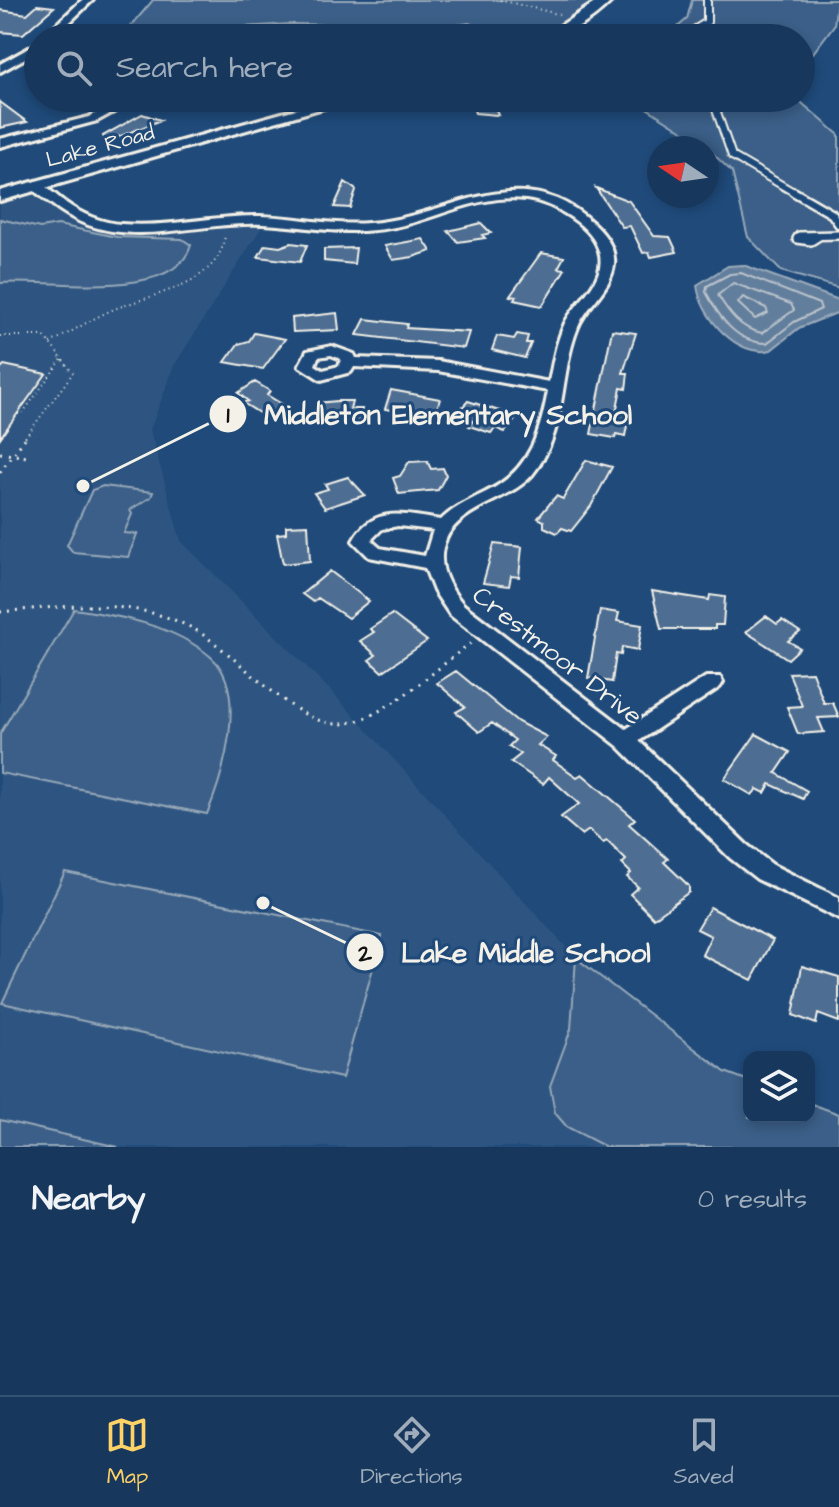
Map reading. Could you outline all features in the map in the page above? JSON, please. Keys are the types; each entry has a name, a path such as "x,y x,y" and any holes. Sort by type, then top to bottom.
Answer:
{"street":[{"path":"62,24 88,0"},
{"path":"574,24 607,0"},
{"path":"0,69 23,57"},
{"path":"0,143 89,120 105,112"},
{"name":"Lake Road","path":"0,196 290,112"},
{"path":"36,186 75,216 110,226 156,230 243,220 337,228 375,227 412,220 466,199 492,195 525,196 557,204 581,219 598,236 607,264 601,281 571,325 547,434 534,462 511,485 445,526 434,550 432,563 375,553 362,541 365,533 380,521 445,526"},
{"path":"350,362 438,366 557,388"},
{"name":"Crestmoor Drive","path":"432,563 441,589 457,610 625,740 738,851 765,872 839,909"},
{"path":"625,740 713,682"}],"lane":[{"path":"704,24 707,22 707,0"},
{"path":"717,112 732,156 832,214 839,224"},
{"path":"819,236 839,235"}],"path":[{"path":"500,0 571,17"},
{"path":"50,343 117,308 144,301 204,273 219,259 229,231"},
{"path":"0,336 40,334 73,373 0,472"},
{"path":"18,414 22,414 62,359"},
{"path":"0,453 27,457"},
{"path":"0,612 96,602 159,614 219,644 301,710 338,724 373,712 468,645"}],"shaded area":[{"path":"153,0 597,0 563,24 133,24"},
{"path":"692,0 837,0 834,25 815,50 815,24 681,24 687,19"},
{"path":"653,112 812,112 839,135 839,288 781,271 748,237 732,172 719,159 719,136 690,136"},
{"path":"26,195 36,196 76,221 118,231 171,234 263,225 174,366 150,430 181,541 335,695 576,958 725,1072 743,1079 743,1123 815,1123 815,1105 839,1114 839,1147 0,1147 0,202"},
{"path":"0,219 40,228 58,225 117,237 182,239 191,245 180,263 161,275 135,282 0,283"},
{"path":"103,486 153,492 151,497 130,510 132,514 124,533 137,534 128,557 73,552 67,545 92,490"},
{"path":"74,609 128,619 164,630 196,646 211,657 222,672 229,690 229,734 220,778 207,814 0,773 0,734"},
{"path":"65,872 382,936 342,1078 2,1003"},
{"path":"576,958 725,1072 743,1079 743,1123 815,1123 815,1105 839,1114 839,1147 606,1147 567,1127 555,1113 550,1086 571,1029"},
{"path":"0,1120 118,1147 0,1147"}],"water":[{"path":"743,265 839,300 839,312 799,328 771,350 746,348 734,342 713,322 705,310 697,285 728,266"}],"building":[{"path":"37,5 54,7 34,24 24,24 23,34 0,32 0,10 27,14"},
{"path":"0,102 27,122 0,128"},
{"path":"497,112 498,115 475,113"},
{"path":"142,114 161,120 106,142 103,136"},
{"path":"345,182 356,190 350,208 334,207"},
{"path":"596,188 629,201 654,236 670,237 677,252 651,257 649,252 643,253 630,226 622,227"},
{"path":"481,223 491,233 482,235 485,238 458,242 448,231"},
{"path":"423,239 431,251 413,257 393,260 385,246"},
{"path":"291,243 307,245 300,262 258,257 265,245 280,247"},
{"path":"356,248 354,264 324,261 324,249"},
{"path":"541,253 564,257 558,268 565,269 542,306 514,300 516,297 510,296"},
{"path":"337,313 339,330 293,332 292,318"},
{"path":"365,319 407,324 406,328 469,332 464,348 357,335"},
{"path":"612,330 636,333 623,373 628,373 626,389 621,388 616,413 629,415 625,436 616,434 615,438 591,434"},
{"path":"254,333 285,339 263,369 225,362 238,344 249,341"},
{"path":"517,334 528,336 526,343 531,343 525,358 492,350 497,336 514,339"},
{"path":"4,365 46,374 0,438 0,369"},
{"path":"255,382 270,391 267,395 288,408 269,419 243,403 248,401 238,393"},
{"path":"391,390 440,399 434,416 385,409"},
{"path":"352,401 350,409 362,409 360,422 315,418 317,403"},
{"path":"468,401 518,416 505,432 495,428 491,433 469,426 473,421 455,415"},
{"path":"586,460 612,467 591,506 571,531 562,528 557,533 544,527 544,521 538,518 556,496 563,499"},
{"path":"427,461 431,469 443,468 446,475 438,490 399,494 393,478 400,476 409,462"},
{"path":"348,477 365,495 325,508 314,493 328,489 325,484"},
{"path":"308,525 310,561 283,564 277,534 286,533 286,526"},
{"path":"494,544 522,547 519,577 511,576 509,586 483,583"},
{"path":"330,571 369,601 348,618 318,598 313,602 302,594"},
{"path":"652,591 709,600 710,595 725,597 723,625 715,625 715,629 661,629"},
{"path":"600,610 619,613 617,621 642,625 638,650 622,647 621,655 616,654 612,682 588,678"},
{"path":"392,614 427,641 382,672 369,660 376,655 360,641 374,632 370,629"},
{"path":"766,616 777,624 782,620 800,632 788,641 800,648 788,659 746,632"},
{"path":"456,671 518,722 547,737 538,745 556,756 553,760 577,777 582,774 635,819 629,824 668,859 664,862 689,886 689,892 654,918 630,894 638,887 627,877 631,873 622,864 626,860 607,841 603,843 589,830 582,835 561,817 579,804 549,777 543,784 511,762 521,754 509,746 515,740 492,723 479,732 456,712 465,707 437,683"},
{"path":"812,672 824,703 833,703 839,717 818,718 824,732 798,734 787,707 802,706 789,673"},
{"path":"756,734 790,752 776,773 807,791 803,799 770,784 765,793 757,789 752,795 724,779"},
{"path":"710,907 773,940 752,980 702,955 711,936 697,929"},
{"path":"802,966 839,977 839,1022 818,1014 816,1024 793,1015"}],"place":[{"name":"Middleton Elementary School","path":"83,486"},
{"name":"Lake Middle School","path":"263,903"}]}
